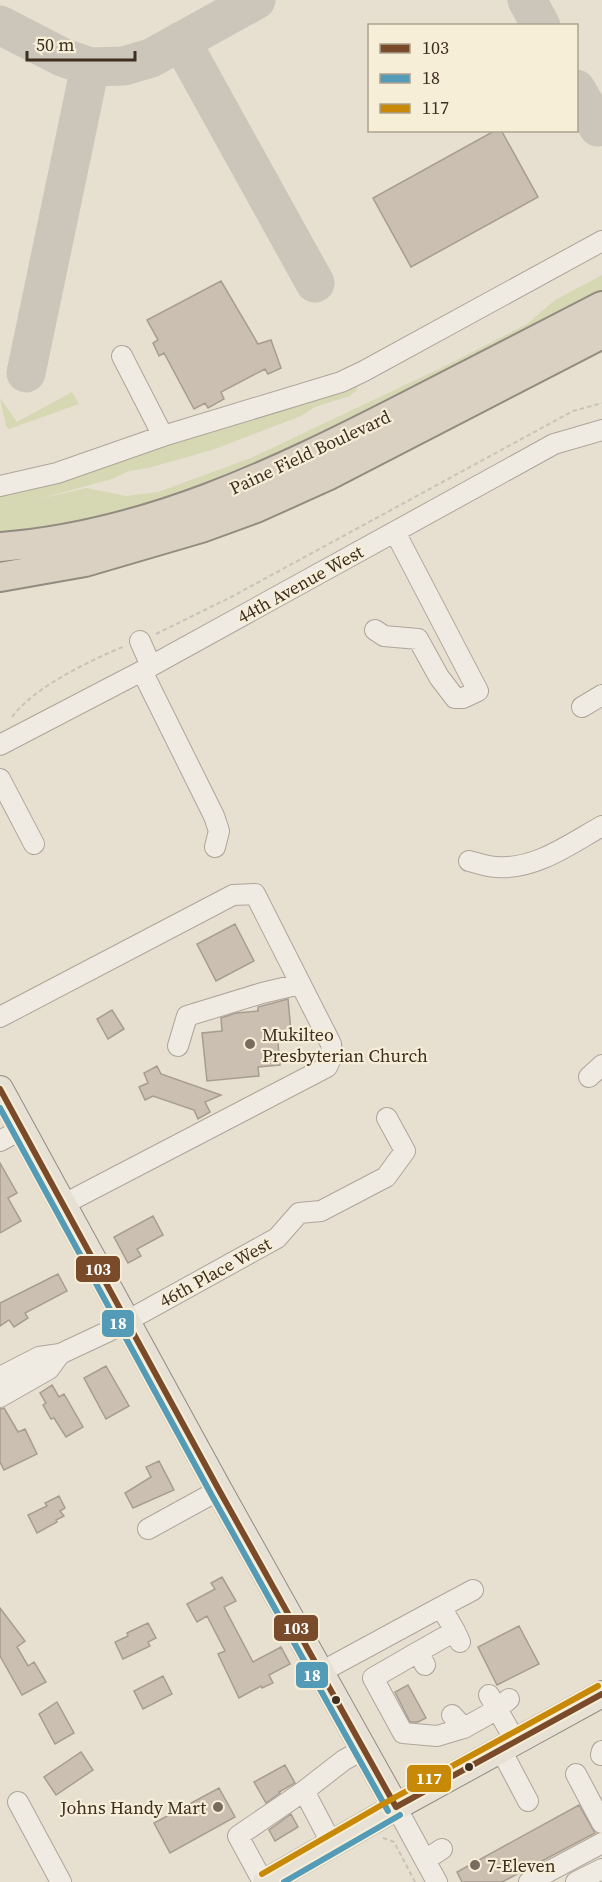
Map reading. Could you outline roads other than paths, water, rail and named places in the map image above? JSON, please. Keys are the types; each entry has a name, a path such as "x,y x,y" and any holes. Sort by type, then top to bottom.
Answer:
{"highway":[{"name":"Paine Field Boulevard","path":"0,547 65,538 127,525 190,506 255,481 315,454 602,306"},
{"name":"Paine Field Boulevard","path":"0,577 85,562 201,528 256,508 327,476 602,334"}],"main road":[{"path":"0,1089 219,1490 396,1807"},
{"path":"264,1882 508,1746 600,1699"}],"street":[{"path":"0,486 57,473 163,436 341,382 602,240"},
{"path":"122,356 163,436"},
{"name":"44th Avenue West","path":"5,733 147,669 554,444 602,430"},
{"path":"375,630 384,636 418,639 439,677 455,698 463,698 478,691 395,532"},
{"path":"140,641 147,669 214,816 219,831 215,847"},
{"path":"582,707 602,695"},
{"path":"0,779 34,844"},
{"path":"469,861 496,867 530,863 602,826"},
{"path":"0,1017 233,895 255,894 331,1044 332,1056 327,1067 64,1204"},
{"path":"177,1046 187,1016 300,984"},
{"name":"46th Place West","path":"0,1377 39,1357 60,1354 127,1321 277,1238 299,1213 321,1211 386,1177 405,1151 387,1118"},
{"path":"0,1141 22,1129"},
{"name":"46th Place West","path":"0,1397 49,1369 60,1354"},
{"path":"148,1529 219,1490"},
{"path":"321,1672 473,1590"},
{"path":"441,1607 457,1636 421,1659 373,1678 403,1733 437,1736 458,1721 498,1701 508,1746 528,1801"},
{"path":"264,1882 238,1836 304,1791 344,1760 364,1749"},
{"path":"576,1774 602,1823"},
{"path":"304,1791 332,1844"},
{"path":"18,1802 61,1882"},
{"path":"396,1807 437,1882"},
{"path":"529,1882 602,1843"},
{"path":"424,1860 442,1849"},
{"path":"576,1882 602,1869"}],"place":[{"name":"Mukilteo Presbyterian Church","path":"250,1044"},
{"name":"Johns Handy Mart","path":"218,1807"},
{"name":"7-Eleven","path":"475,1865"}]}
